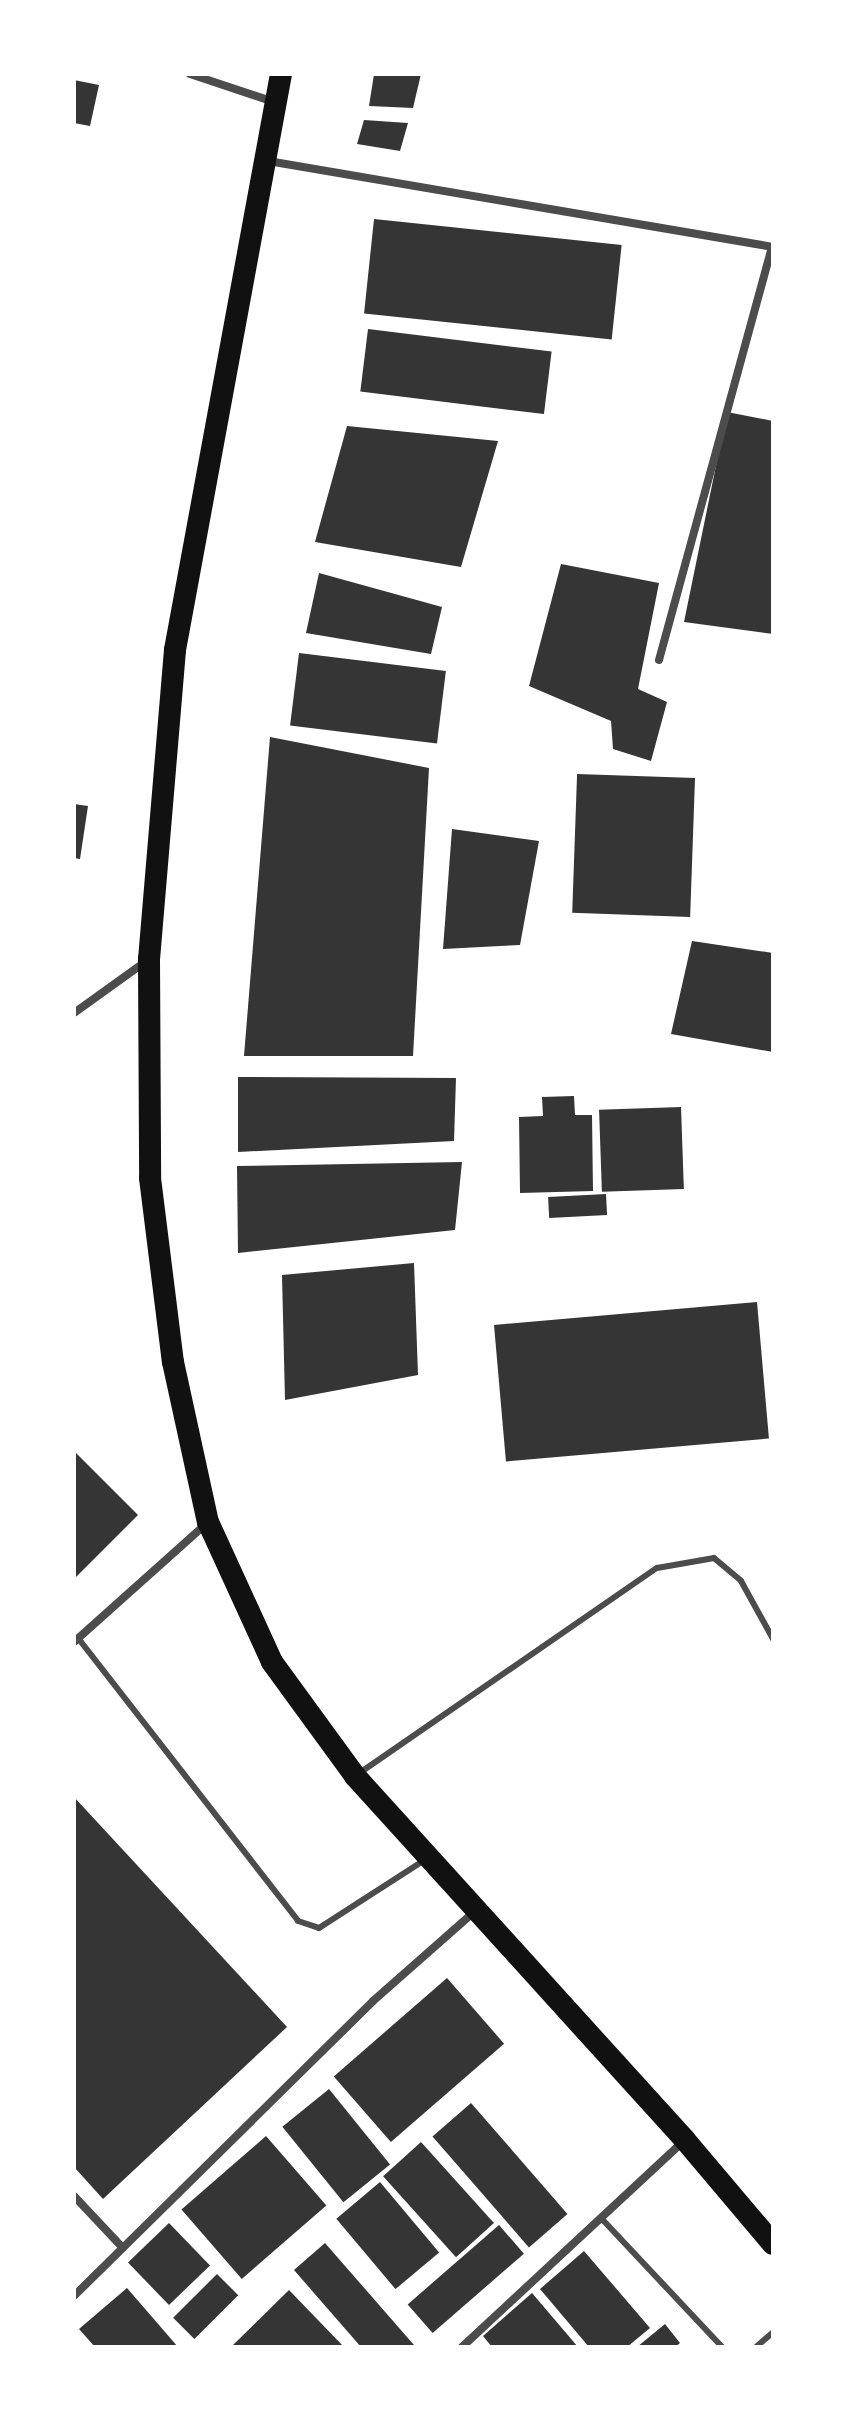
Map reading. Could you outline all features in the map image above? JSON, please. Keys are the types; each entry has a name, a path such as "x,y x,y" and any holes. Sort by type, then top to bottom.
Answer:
{"highway":[{"path":"281,74 268,161 175,650 149,959 150,1178 173,1362 208,1522 272,1662 355,1776 685,2140 773,2244"}],"street":[{"path":"190,74 275,102"},
{"path":"268,161 772,247 659,660"},
{"path":"74,1013 149,959"},
{"path":"76,1640 208,1522"},
{"path":"74,2296 373,2001 478,1909"},
{"path":"462,2347 685,2140"},
{"path":"74,2196 123,2248"}],"lane":[{"path":"355,1776 657,1568 714,1558 741,1581 773,1639"},
{"path":"76,1640 298,1921 319,1928 429,1857"},
{"path":"601,2218 722,2347"},
{"path":"756,2347 773,2332"}],"building":[{"path":"374,74 421,74 413,108 369,106"},
{"path":"74,80 99,85 90,126 74,123"},
{"path":"364,120 408,123 400,151 357,144"},
{"path":"374,219 622,245 612,340 364,313"},
{"path":"368,329 552,352 544,414 360,392"},
{"path":"727,412 773,421 773,634 684,622"},
{"path":"347,426 498,441 461,567 315,542"},
{"path":"561,564 659,583 638,689 667,702 651,761 613,749 611,721 529,686"},
{"path":"319,573 442,607 431,654 306,633"},
{"path":"299,653 446,671 437,743 290,725"},
{"path":"270,737 429,768 413,1056 244,1056"},
{"path":"577,774 695,778 690,917 572,913"},
{"path":"74,804 88,806 80,859 74,858"},
{"path":"452,829 539,841 520,945 443,949"},
{"path":"692,941 773,953 773,1052 671,1034"},
{"path":"238,1077 456,1078 454,1141 238,1152"},
{"path":"574,1096 575,1115 592,1115 593,1191 520,1193 519,1117 543,1116 542,1097"},
{"path":"681,1107 684,1189 602,1192 599,1110"},
{"path":"462,1162 455,1230 238,1253 237,1166"},
{"path":"606,1194 607,1215 549,1218 548,1197"},
{"path":"414,1263 418,1375 285,1400 282,1275"},
{"path":"757,1302 769,1438 506,1461 494,1325"},
{"path":"74,1451 138,1515 74,1579"},
{"path":"74,1797 287,2027 103,2199 74,2167"},
{"path":"447,1978 504,2044 391,2142 334,2076"},
{"path":"329,2089 390,2164 343,2202 282,2127"},
{"path":"471,2103 567,2214 529,2247 433,2136"},
{"path":"266,2136 326,2205 242,2279 181,2209"},
{"path":"421,2142 494,2223 456,2257 383,2176"},
{"path":"380,2182 439,2252 395,2289 336,2219"},
{"path":"169,2223 210,2265 169,2305 128,2263"},
{"path":"499,2225 524,2254 433,2333 408,2304"},
{"path":"325,2243 414,2345 412,2347 361,2347 294,2270"},
{"path":"584,2251 650,2328 627,2347 589,2347 540,2289"},
{"path":"217,2274 238,2295 194,2339 173,2318"},
{"path":"127,2288 178,2347 95,2347 79,2329"},
{"path":"289,2290 344,2347 231,2347"},
{"path":"532,2293 578,2347 492,2347 483,2336"},
{"path":"665,2324 680,2343 675,2347 637,2347"}]}
